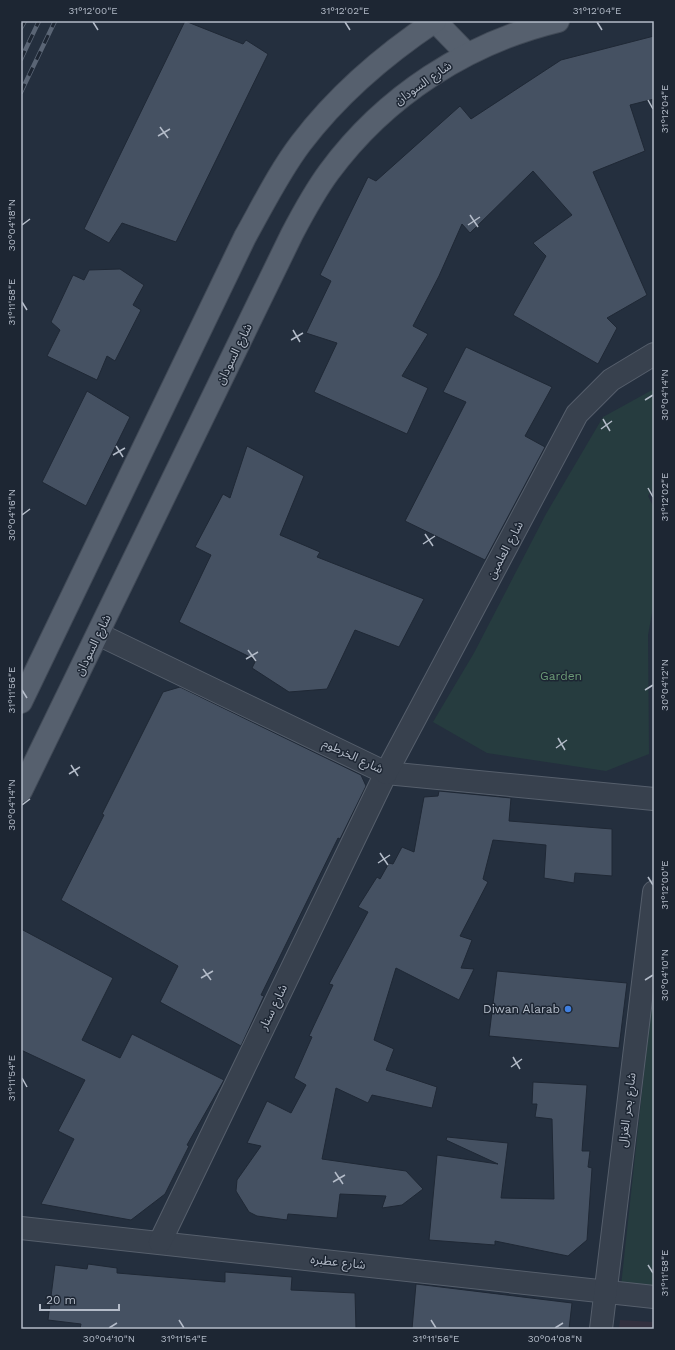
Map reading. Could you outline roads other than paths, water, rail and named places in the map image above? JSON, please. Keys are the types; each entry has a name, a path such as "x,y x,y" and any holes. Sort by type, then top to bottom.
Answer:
{"main road":[{"path":"21,702 242,244 280,174 305,138 348,88 387,54 435,21 467,54"},
{"name":"شارع السودان","path":"21,791 292,234 309,202 329,172 352,143 378,117 405,94 435,73 467,54 501,39 536,26 558,21"}],"street":[{"name":"شارع العلمين","path":"386,773 578,414 611,380 654,354"},
{"name":"شارع الخرطوم","path":"98,634 386,773 654,799"},
{"name":"شارع سنار","path":"160,1242 386,773"},
{"name":"شارع بحر الغزال","path":"601,1329 654,892"},
{"name":"شارع عطبره","path":"21,1228 654,1297"}],"railway":[{"path":"21,28 25,21"},
{"path":"21,59 39,21"},
{"path":"21,92 55,21"}],"place":[{"name":"Diwan Alarab","path":"568,1009"}],"park label":[{"name":"Garden","path":"561,676"}]}
